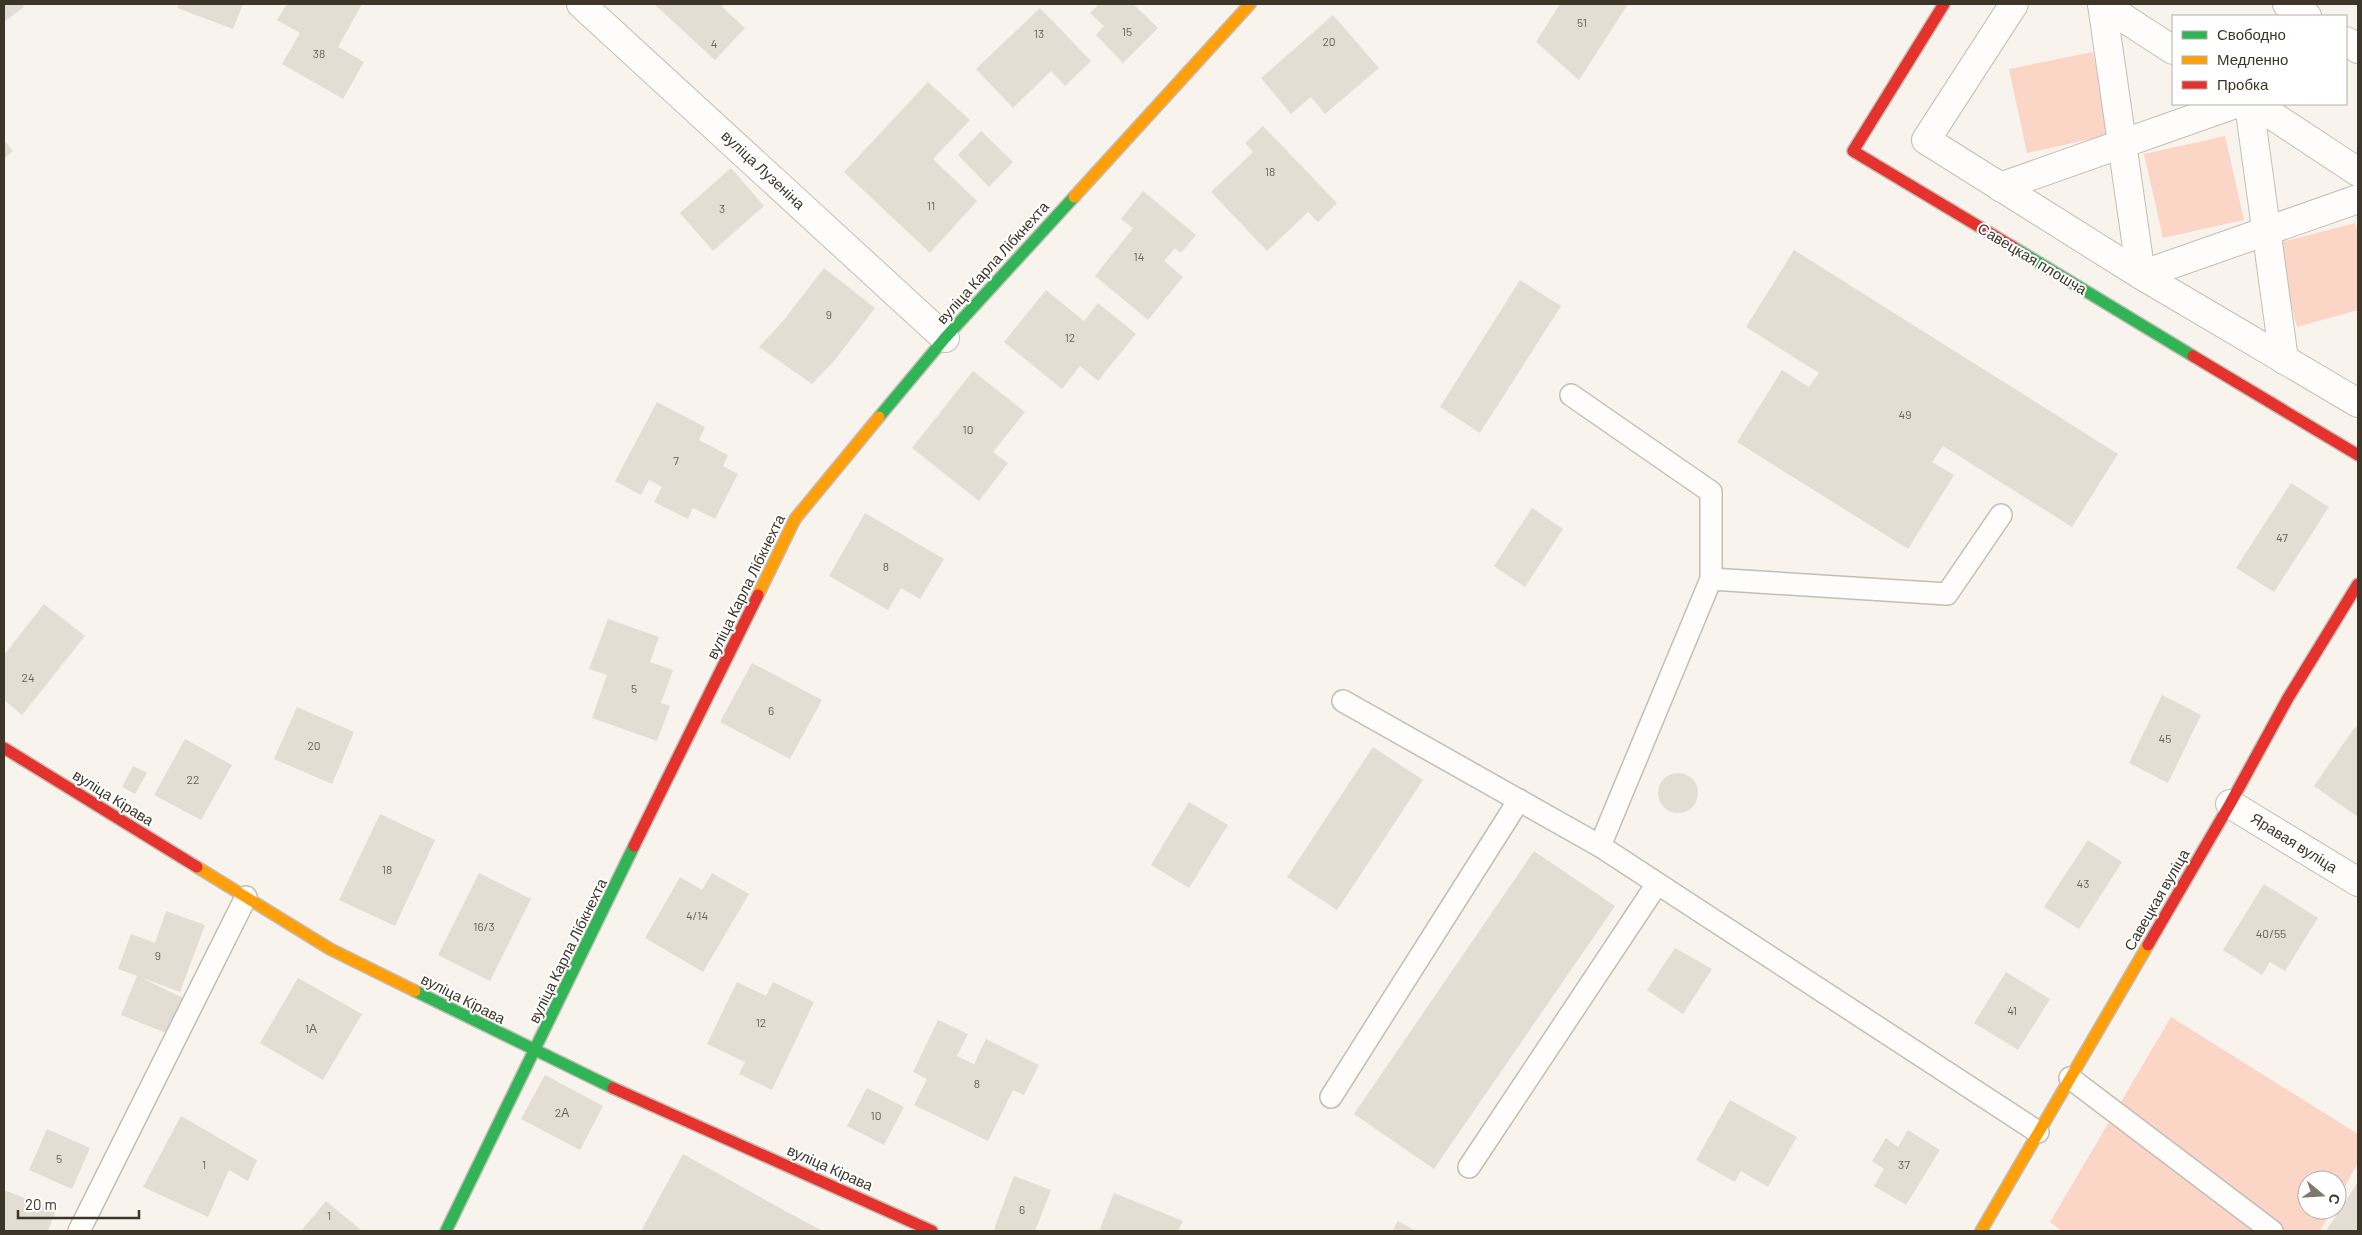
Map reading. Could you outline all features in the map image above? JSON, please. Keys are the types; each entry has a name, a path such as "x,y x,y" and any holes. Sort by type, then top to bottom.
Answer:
{"street":[{"name":"вуліца Лузеніна","path":"581,4 945,338"},
{"name":"вуліца Карла Лібкнехта","path":"446,1231 795,519 945,338 1250,4"},
{"name":"Савецкая плошча","path":"1944,4 1853,151 2358,455"},
{"path":"2014,4 1926,140 2141,275 2358,402"},
{"path":"2102,4 2141,275"},
{"path":"2102,4 2172,49"},
{"path":"2287,4 2305,15"},
{"path":"2347,42 2358,49"},
{"path":"2000,187 2232,105"},
{"path":"2249,105 2284,360"},
{"path":"2257,105 2358,172"},
{"path":"2141,275 2358,199"},
{"name":"Савецкая вуліца","path":"1981,1231 2230,804 2288,698 2358,584"},
{"name":"вуліца Кірава","path":"4,748 330,949 535,1052 932,1231"},
{"name":"Яравая вуліца","path":"2230,804 2358,882"}],"lane":[{"path":"1571,395 1711,492 1711,579 1600,846"},
{"path":"1711,579 1947,594 2001,515"},
{"path":"1343,701 1600,846 2038,1132"},
{"path":"1331,1097 1519,800"},
{"path":"1469,1167 1657,884"},
{"path":"79,1231 246,897"},
{"path":"2070,1078 2272,1231"}],"shaded area":[{"path":"2093,52 2109,135 2027,153 2009,69"},
{"path":"2225,136 2244,220 2163,238 2144,154"},
{"path":"2355,223 2358,235 2358,310 2297,327 2275,244"},
{"path":"2171,1017 2358,1134 2358,1163 2347,1183 2347,1170 2297,1170 2297,1220 2326,1220 2320,1231 2062,1231 2050,1222"}],"building":[{"path":"4,4 22,4 24,7 4,22"},
{"path":"179,4 243,4 233,29 177,8"},
{"path":"287,4 362,4 338,47 364,62 343,99 282,64 300,33 277,20"},
{"path":"654,4 725,4 722,7 745,28 715,60"},
{"path":"1099,4 1133,4 1158,28 1123,63 1096,35 1104,26 1090,13"},
{"path":"1560,4 1628,4 1579,80 1536,42"},
{"path":"1040,8 1091,61 1065,86 1051,71 1013,108 976,69"},
{"path":"1333,15 1379,68 1325,114 1311,97 1291,114 1261,78"},
{"path":"928,82 970,120 933,159 977,201 930,253 844,172"},
{"path":"1263,126 1337,203 1318,222 1308,212 1267,251 1211,192 1253,152 1245,143"},
{"path":"981,131 1013,162 989,187 958,155"},
{"path":"4,140 13,151 4,159"},
{"path":"731,168 764,206 713,251 680,213"},
{"path":"1143,191 1196,235 1181,253 1175,248 1164,261 1183,277 1148,320 1095,276 1133,228 1121,219"},
{"path":"1794,250 2118,454 2072,527 1943,446 1932,462 1954,475 1908,549 1737,442 1782,370 1809,387 1819,373 1746,327"},
{"path":"824,268 875,308 834,361 812,384 759,347 783,321"},
{"path":"1520,280 1561,306 1480,433 1440,407"},
{"path":"1046,290 1084,321 1098,303 1136,334 1098,381 1080,366 1062,389 1004,342"},
{"path":"973,371 1025,412 993,452 1008,463 979,501 912,448"},
{"path":"657,402 705,427 699,440 728,455 723,466 738,474 715,519 693,508 688,519 654,502 662,487 649,480 641,495 615,481"},
{"path":"2291,483 2329,507 2274,592 2236,568"},
{"path":"1532,508 1563,529 1525,587 1494,566"},
{"path":"865,513 944,559 920,599 901,588 888,610 829,576"},
{"path":"44,604 85,636 22,715 4,700 4,655"},
{"path":"608,619 659,637 650,662 673,670 661,703 670,706 657,741 592,718 607,675 589,669"},
{"path":"752,663 822,700 790,759 720,722"},
{"path":"2162,695 2201,715 2168,783 2129,763"},
{"path":"297,707 354,732 332,784 274,759"},
{"path":"2355,727 2358,729 2358,817 2314,786"},
{"path":"185,739 232,765 201,820 154,795"},
{"path":"1373,747 1423,780 1337,910 1287,877"},
{"path":"133,766 147,773 135,794 122,787"},
{"path":"1678,773 1692,779 1698,793 1692,807 1678,813 1664,807 1658,793 1664,779"},
{"path":"1189,802 1228,825 1189,888 1151,865"},
{"path":"380,814 435,840 395,926 339,900"},
{"path":"2088,840 2122,862 2079,929 2044,907"},
{"path":"1534,851 1615,906 1434,1169 1354,1114"},
{"path":"479,873 531,899 490,981 438,955"},
{"path":"712,873 749,894 703,972 645,938 680,877 702,890"},
{"path":"2264,884 2318,918 2285,971 2270,962 2262,975 2223,950"},
{"path":"166,911 205,925 180,992 140,977 185,999 171,1035 121,1015 137,976 118,969 131,934 155,943"},
{"path":"1675,948 1712,969 1683,1014 1647,990"},
{"path":"2006,972 2050,999 2018,1050 1974,1023"},
{"path":"298,978 362,1014 323,1080 260,1043"},
{"path":"737,982 766,996 773,982 814,1002 772,1090 739,1074 745,1062 707,1044"},
{"path":"938,1020 968,1034 957,1056 974,1064 986,1039 1039,1065 1024,1095 1013,1090 988,1141 914,1105 927,1079 913,1072"},
{"path":"545,1075 603,1106 580,1150 521,1119"},
{"path":"867,1088 904,1107 884,1145 847,1126"},
{"path":"1730,1100 1797,1137 1768,1187 1741,1171 1735,1182 1696,1160"},
{"path":"181,1116 257,1160 248,1181 229,1170 208,1217 143,1187"},
{"path":"47,1129 90,1148 72,1189 29,1170"},
{"path":"1908,1130 1940,1150 1906,1205 1874,1186 1884,1169 1872,1161 1886,1138 1898,1147"},
{"path":"683,1154 787,1212 823,1231 641,1231"},
{"path":"1014,1176 1051,1190 1035,1231 999,1231 994,1229"},
{"path":"2358,1182 2358,1231 2326,1231 2333,1220 2347,1220 2347,1199"},
{"path":"4,1190 56,1210 48,1231 4,1231"},
{"path":"1114,1193 1183,1221 1178,1231 1099,1231"},
{"path":"326,1201 362,1231 301,1231"},
{"path":"1398,1221 1416,1231 1392,1231"}],"traffic: fast":[{"path":"879,417 945,338 1074,197"},
{"path":"2013,247 2193,356"},
{"path":"446,1231 634,846"},
{"path":"415,991 613,1088"}],"traffic: slow":[{"path":"1074,197 1250,4"},
{"path":"758,595 795,519 879,417"},
{"path":"197,867 330,949 415,991"},
{"path":"1981,1231 2148,945"}],"traffic: jam":[{"path":"1944,4 1853,151 2013,247"},
{"path":"2193,356 2358,455"},
{"path":"2148,945 2230,804 2288,698 2358,584"},
{"path":"634,846 758,595"},
{"path":"4,748 197,867"},
{"path":"613,1088 932,1231"}]}
